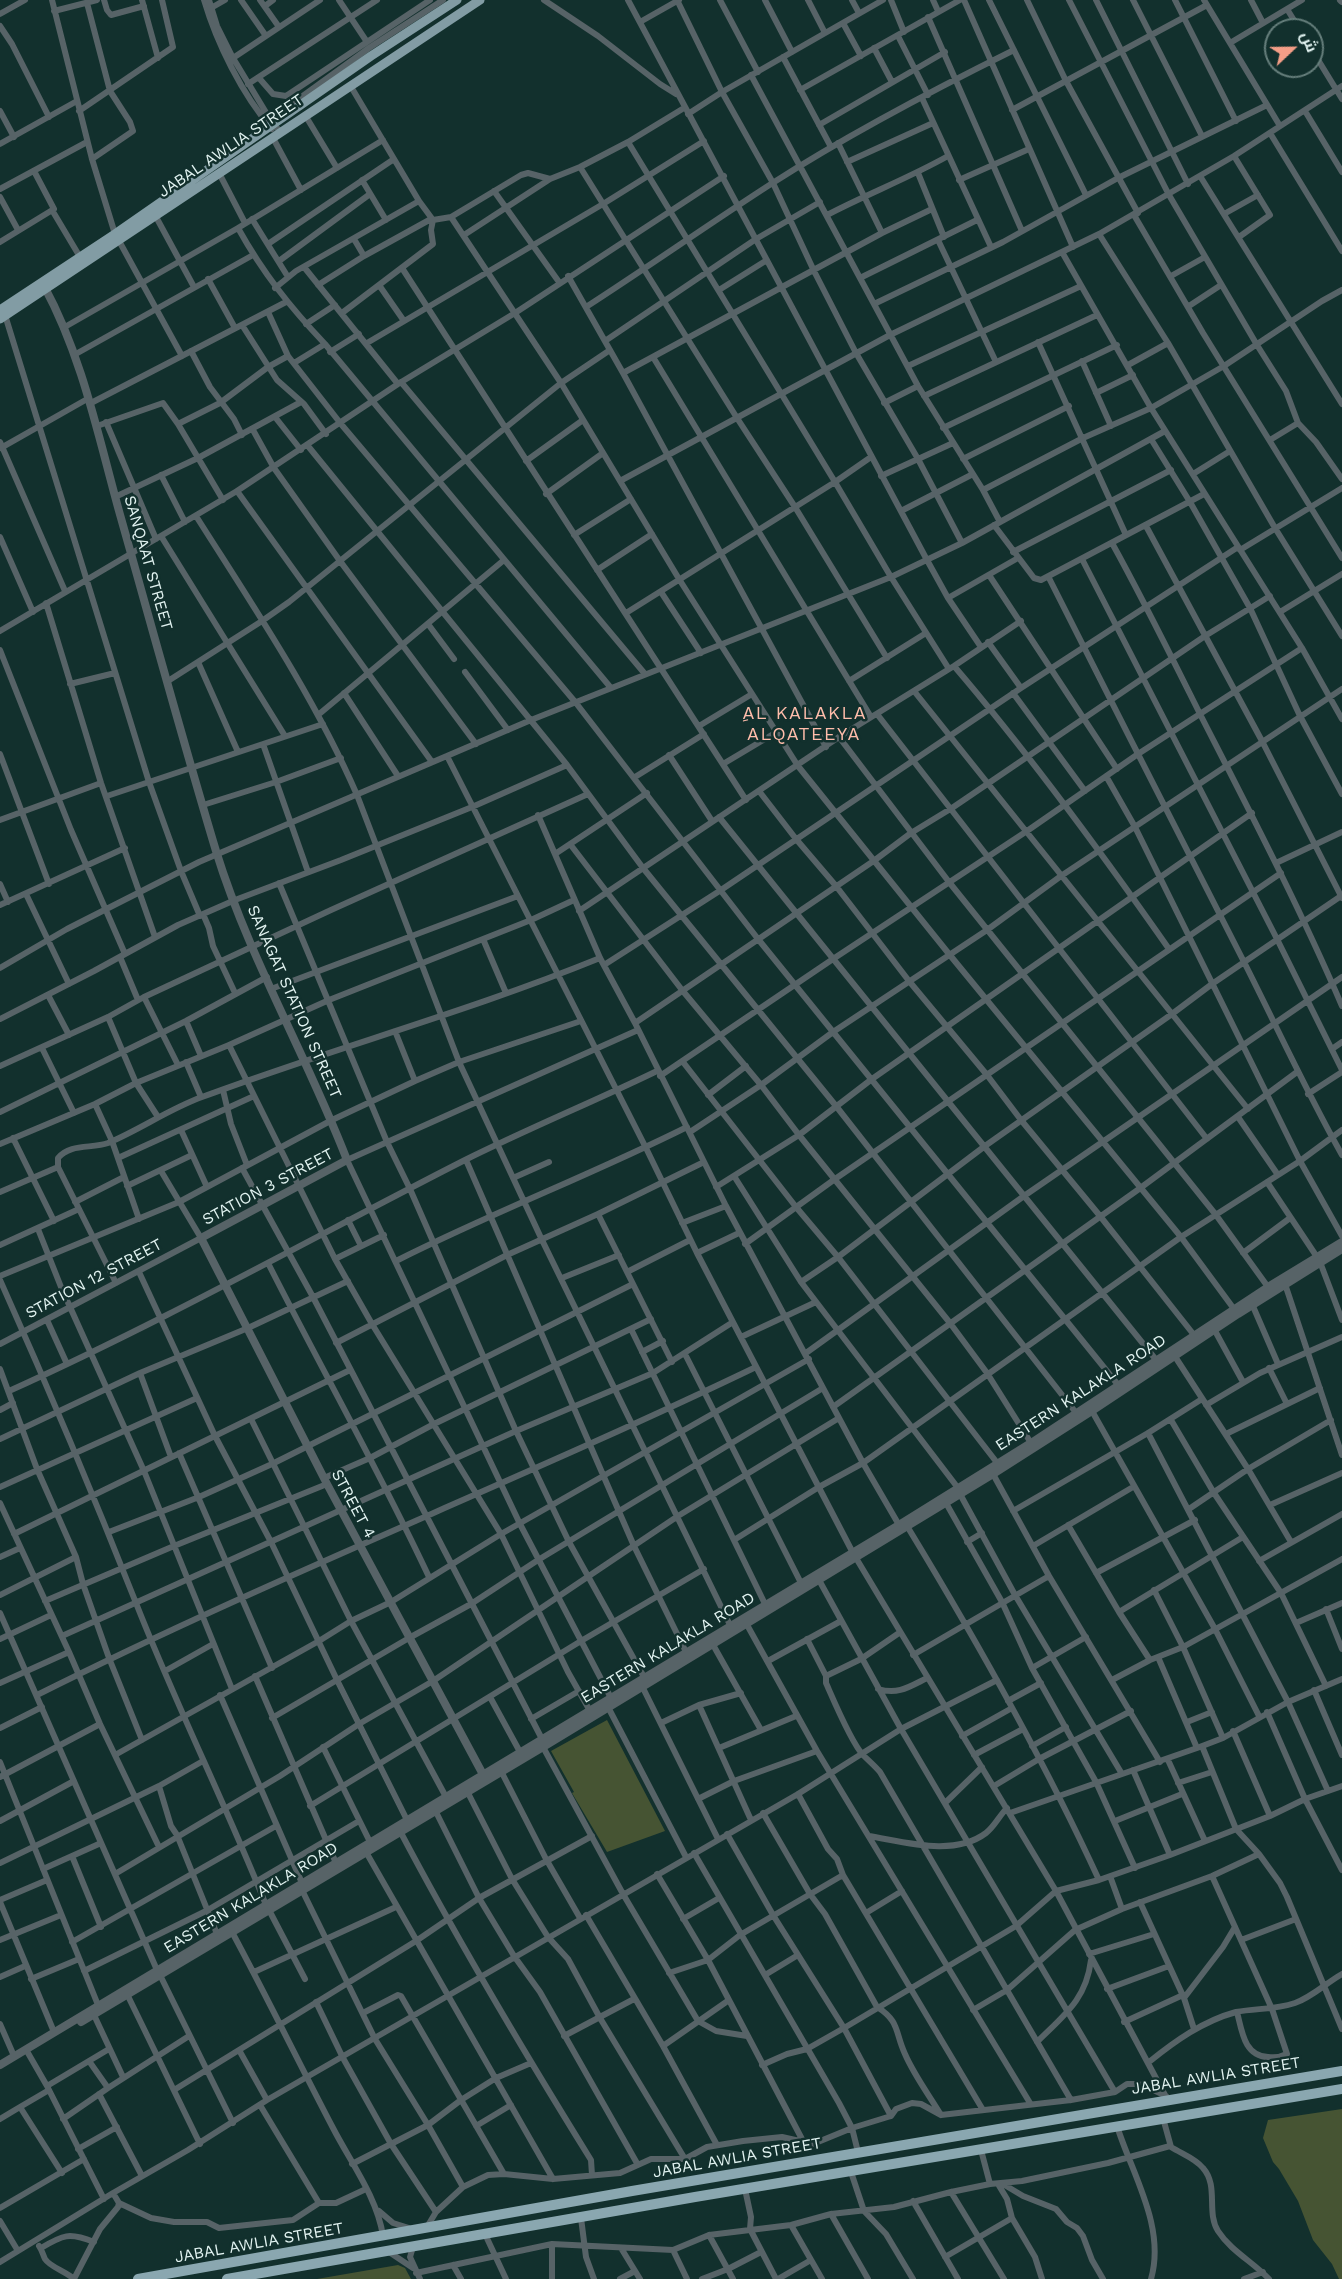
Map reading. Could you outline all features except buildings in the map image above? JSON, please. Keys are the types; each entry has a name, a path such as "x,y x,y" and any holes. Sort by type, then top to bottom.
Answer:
{"highway":[{"name":"JABAL AWLIA STREET","path":"138,2279 1167,2098 1183,2098 1342,2071"},
{"name":"JABAL AWLIA STREET","path":"227,2279 1342,2089"},
{"path":"1183,2098 1187,2114"},
{"path":"900,2145 904,2162"},
{"path":"871,2150 875,2167"}],"main road":[{"name":"JABAL AWLIA STREET","path":"2,315 117,237 271,123 458,0"},
{"name":"JABAL AWLIA STREET","path":"43,286 80,257 155,215 480,0"}],"street":[{"path":"0,14 25,0"},
{"path":"52,0 87,142 117,237 182,356"},
{"path":"54,11 97,0"},
{"path":"104,0 111,15 143,3 158,58"},
{"path":"79,111 173,46 162,0"},
{"path":"204,0 211,23 227,59 271,123"},
{"path":"209,0 217,26 271,123 301,190"},
{"path":"211,8 225,0"},
{"path":"241,0 266,36"},
{"path":"273,0 263,3 279,27"},
{"path":"233,58 320,0"},
{"path":"339,0 367,42"},
{"path":"248,84 376,0"},
{"path":"259,78 273,94 286,96 430,0"},
{"path":"271,123 369,48 443,0"},
{"path":"544,0 598,36 677,95"},
{"path":"628,0 677,95 724,176 881,476 948,598 981,647"},
{"path":"640,22 678,0 722,92 773,183 856,353 918,459 962,543"},
{"path":"720,0 801,166 890,335 943,428 983,490 1013,552 1037,580 1049,578 1204,494"},
{"path":"765,0 792,52"},
{"path":"808,0 825,33"},
{"path":"852,0 858,14"},
{"path":"464,234 550,178 580,167 722,92 883,0"},
{"path":"891,0 933,123 991,247"},
{"path":"933,0 938,11"},
{"path":"801,90 938,11 963,1 974,0"},
{"path":"989,0 1086,195"},
{"path":"1027,0 1066,81 1136,214 1224,366 1342,558"},
{"path":"1069,0 1169,195 1286,391 1298,423 1316,442 1342,479"},
{"path":"1096,0 1188,183"},
{"path":"1133,0 1202,136"},
{"path":"1175,0 1236,121"},
{"path":"1251,0 1263,23"},
{"path":"1230,43 1302,0"},
{"path":"963,1 1073,247"},
{"path":"87,3 110,91 130,122 133,131 92,159"},
{"path":"1012,110 1184,18 1205,3 1281,126"},
{"path":"1287,9 1293,18"},
{"path":"928,17 1022,231"},
{"path":"843,23 861,56"},
{"path":"0,26 12,44 49,117"},
{"path":"874,48 892,82"},
{"path":"586,307 831,147 1014,51"},
{"path":"819,125 945,52"},
{"path":"783,57 831,147"},
{"path":"1324,67 1339,88 1342,99"},
{"path":"342,313 433,244 432,220 350,85"},
{"path":"620,481 890,335 1100,234 1234,156 1339,88"},
{"path":"0,144 77,101"},
{"path":"874,304 1022,231 1118,178 1267,105"},
{"path":"0,111 14,137"},
{"path":"1305,111 1342,172"},
{"path":"305,115 337,168"},
{"path":"847,162 933,123"},
{"path":"1270,133 1342,251"},
{"path":"63,328 238,228 383,140"},
{"path":"366,343 603,204 704,141"},
{"path":"0,189 87,142"},
{"path":"628,142 926,633 952,667 991,709 1065,804 1169,949"},
{"path":"838,143 882,233"},
{"path":"959,180 1029,149"},
{"path":"827,215 948,156"},
{"path":"1234,156 1270,215 1239,237"},
{"path":"268,244 394,159"},
{"path":"580,167 795,507 887,658"},
{"path":"34,171 54,206 52,210 80,257"},
{"path":"918,172 951,267 996,362"},
{"path":"219,173 245,223"},
{"path":"318,285 364,256 432,220 451,217 525,174 550,178"},
{"path":"0,631 274,468 400,383 514,313 724,176"},
{"path":"1200,176 1292,320 1342,404"},
{"path":"362,180 386,220"},
{"path":"495,191 559,282"},
{"path":"279,261 370,194"},
{"path":"1224,214 1258,195"},
{"path":"0,197 18,230"},
{"path":"275,288 304,267 419,201"},
{"path":"605,341 756,239 820,202"},
{"path":"623,373 882,233 932,209"},
{"path":"0,242 52,210"},
{"path":"155,215 194,287"},
{"path":"451,217 489,271 561,383 679,579 798,766 1180,1237 1234,1309"},
{"path":"252,219 288,277"},
{"path":"860,278 977,220"},
{"path":"238,228 253,255 286,302 324,344 611,688"},
{"path":"1100,234 1168,343 1275,528 1342,636"},
{"path":"354,239 364,256"},
{"path":"1062,252 1151,408 1280,612 1342,719"},
{"path":"74,355 253,255"},
{"path":"1171,276 1205,257"},
{"path":"719,290 767,260"},
{"path":"304,267 645,674"},
{"path":"402,268 746,800"},
{"path":"568,276 826,747"},
{"path":"208,279 238,327 282,386 301,402 326,434"},
{"path":"379,285 404,321"},
{"path":"1189,306 1221,285"},
{"name":"SANQAAT STREET","path":"43,286 63,328 101,424 115,497 218,855"},
{"path":"908,366 1081,286"},
{"path":"983,490 1083,438 1151,408 1224,366 1292,320 1342,290"},
{"path":"65,591 1,446 286,302"},
{"path":"306,324 335,305"},
{"path":"268,312 288,356 341,424 576,703 758,939 1119,1386"},
{"path":"2,315 88,578 148,782 181,872 235,993"},
{"path":"924,396 1097,315"},
{"path":"330,352 359,334"},
{"path":"1038,342 1055,375 1126,536"},
{"path":"1128,365 1168,343"},
{"path":"294,363 324,344"},
{"path":"943,428 1117,345"},
{"path":"168,681 262,621 307,588 437,480 561,383 610,350"},
{"path":"191,351 220,403 234,419 242,435"},
{"path":"178,424 220,403 268,367 288,356"},
{"path":"653,357 849,681 874,716 952,808 1207,1139"},
{"path":"1082,361 1111,426"},
{"path":"1096,393 1133,375"},
{"path":"884,403 918,386"},
{"path":"115,497 253,430 301,402"},
{"path":"223,500 165,405 160,403 101,424 159,537 228,642 285,736"},
{"path":"963,459 1069,406"},
{"path":"275,417 301,450"},
{"path":"526,461 583,420"},
{"path":"1270,440 1298,423"},
{"path":"253,430 274,468 340,561 476,744"},
{"path":"1,965 140,891 290,823 531,720 891,577 962,543 1165,431"},
{"path":"1151,439 1190,501 1250,608 1300,716 1342,794"},
{"path":"881,476 952,443"},
{"path":"308,446 567,765 644,868 836,1106 1077,1414"},
{"path":"1193,474 1230,451"},
{"path":"546,494 603,453"},
{"path":"626,613 871,457"},
{"path":"1013,552 1171,470"},
{"path":"901,511 973,474"},
{"path":"161,475 185,522"},
{"path":"604,965 837,813 1020,688 1221,558 1342,488"},
{"path":"237,491 432,762"},
{"path":"574,536 631,499"},
{"path":"196,516 262,621 341,758 459,1062 542,1240 730,1625"},
{"path":"801,1281 838,1257 1021,1120 1341,893 1146,526"},
{"path":"597,570 652,534"},
{"path":"0,537 33,612"},
{"path":"1112,543 1148,607 1200,714 1252,813 1342,1006"},
{"path":"948,598 1018,558"},
{"path":"1082,559 1277,939 1342,1071 1308,1094"},
{"path":"318,715 504,560"},
{"path":"1280,612 1342,574"},
{"path":"989,575 1117,769"},
{"path":"1049,578 1191,856 1308,1094 1342,1155"},
{"path":"661,592 701,653"},
{"path":"635,1023 911,833 988,784 1205,636 1269,596"},
{"path":"46,603 101,783 155,937"},
{"path":"579,911 839,737 1021,621"},
{"path":"428,624 454,659"},
{"path":"849,681 926,633"},
{"path":"988,642 1020,688"},
{"path":"9,1390 67,1365 466,1160 683,1062 833,959 1028,831 1138,754 1302,648"},
{"path":"0,650 122,956 141,999 178,1065"},
{"path":"198,662 238,752"},
{"path":"465,672 508,730"},
{"path":"70,684 115,673"},
{"path":"396,1261 490,1216 525,1203 688,1130 761,1084 833,1032 987,930 1061,876 1342,689"},
{"path":"914,691 1248,1109"},
{"path":"344,693 398,776"},
{"path":"1013,693 1085,791"},
{"path":"699,726 752,694"},
{"path":"107,796 323,724"},
{"path":"723,764 775,733"},
{"path":"635,777 704,734"},
{"path":"839,737 875,787 1021,974 1216,1215 1268,1287"},
{"path":"263,744 308,872"},
{"path":"0,754 50,884"},
{"path":"669,755 712,821"},
{"path":"447,756 487,839 531,920 646,1148 690,1240 854,1555 899,1634 994,1785 1056,1891 1124,2022 1149,2062 1167,2098"},
{"path":"203,805 341,758"},
{"path":"0,1019 201,915 472,807 567,765"},
{"path":"1106,776 1136,827 1242,1046 1300,1161 1342,1236"},
{"path":"0,820 101,783"},
{"path":"759,791 1194,1335"},
{"path":"555,854 647,793"},
{"path":"0,1066 297,926 588,794"},
{"path":"716,1187 799,1135 946,1026 1252,813"},
{"path":"538,815 600,958 639,1030 739,1233 863,1463 966,1624 1059,1797 1099,1880"},
{"path":"719,817 1157,1361"},
{"path":"1276,862 1342,832"},
{"path":"570,844 682,990 761,1084 799,1135 950,1323 987,1373 1031,1443"},
{"path":"0,905 125,848"},
{"name":"SANAGAT STATION STREET","path":"218,855 284,1020 332,1120 348,1160"},
{"path":"746,1244 835,1179 1281,873"},
{"path":"279,883 387,1142 533,1468 587,1576 644,1677"},
{"path":"0,884 8,902"},
{"path":"26,894 69,984"},
{"path":"272,989 518,896"},
{"path":"0,1144 329,1000 531,920 574,900"},
{"path":"483,939 506,993"},
{"path":"116,1283 58,1167 58,1158 65,1152 112,1141 201,1097 246,1080 440,1016 600,958"},
{"path":"0,1112 162,1033 267,977"},
{"path":"115,1755 272,1668 351,1621 391,1602 501,1534 764,1384 807,1356 837,1330 988,1221 1342,977"},
{"path":"48,995 69,1035"},
{"path":"108,1017 136,1083 158,1117"},
{"path":"186,1020 201,1056"},
{"path":"305,1979 268,1907 203,1761 136,1605 109,1532 44,1375 2,1290 0,1278 49,1254 94,1238 179,1202 332,1120 415,1081 459,1062 581,1021"},
{"path":"611,1698 520,1524 348,1160 639,1030"},
{"path":"395,1031 415,1081"},
{"path":"1332,1049 1342,1042"},
{"path":"229,1045 335,1259 372,1324 501,1534 590,1711"},
{"path":"42,1048 74,1113"},
{"path":"186,1062 201,1097"},
{"path":"683,1062 875,1304 998,1464"},
{"path":"708,1095 746,1066"},
{"path":"833,1407 1139,1189 1298,1072"},
{"path":"223,1090 244,1167 261,1204 313,1298 406,1481 427,1515 622,1894 698,2021 722,2033 747,2036"},
{"path":"118,1158 254,1096"},
{"path":"95,1104 112,1141 139,1219"},
{"path":"1238,1117 1278,1175"},
{"path":"181,1130 207,1187"},
{"path":"734,1540 819,1487 863,1463 1024,1346 1180,1237 1300,1161 1342,1130"},
{"path":"13,1138 54,1221"},
{"path":"127,1186 192,1155"},
{"name":"STATION 3 STREET","path":"201,1238 261,1204 348,1160"},
{"path":"466,1160 634,1546 686,1652"},
{"path":"513,1179 549,1162"},
{"path":"336,1343 507,1255 704,1162"},
{"path":"0,1192 58,1167"},
{"path":"161,1171 201,1238"},
{"path":"734,1176 801,1281 959,1491 1015,1595 1122,1774"},
{"path":"75,1202 124,1177"},
{"path":"1267,1182 1319,1259 1342,1320"},
{"path":"682,1223 726,1206"},
{"path":"0,1245 79,1209"},
{"path":"598,1214 672,1362"},
{"path":"1243,1253 1290,1218"},
{"path":"348,1220 361,1246"},
{"path":"38,1229 144,1471 232,1689"},
{"path":"697,1253 739,1233"},
{"path":"335,1259 384,1235"},
{"name":"STATION 12 STREET","path":"0,1344 201,1238"},
{"name":"STREET 4","path":"201,1238 307,1446 484,1778"},
{"path":"627,1272 690,1240"},
{"name":"EASTERN KALAKLA ROAD","path":"903,1525 946,1503 959,1491 993,1474 1092,1411 1285,1284 1342,1242"},
{"name":"EASTERN KALAKLA ROAD","path":"0,2065 98,2005 232,1932 336,1863 446,1797 501,1771 644,1677 959,1491 1268,1287 1342,1249"},
{"path":"562,1278 619,1255"},
{"path":"268,1263 405,1525 429,1577"},
{"path":"139,1272 215,1436 289,1576 337,1680 407,1820"},
{"path":"0,1438 348,1281"},
{"path":"109,1532 161,1513 272,1464 633,1284"},
{"path":"1285,1284 1342,1455"},
{"path":"741,1337 816,1302"},
{"path":"1252,1304 1278,1364"},
{"path":"45,1601 290,1499 434,1424 556,1367 651,1319"},
{"path":"47,1320 67,1365"},
{"path":"62,1636 136,1605 341,1509 516,1431 653,1373 733,1322"},
{"path":"631,1329 765,1604"},
{"path":"1214,1329 1243,1382"},
{"path":"1013,1511 1204,1402 1269,1368 1342,1337"},
{"path":"642,1352 663,1341"},
{"path":"685,1354 801,1583"},
{"path":"1174,1356 1226,1434 1291,1542"},
{"path":"37,1695 151,1638 756,1367"},
{"path":"1269,1368 1287,1404"},
{"path":"0,1369 37,1469 76,1557 82,1584 142,1740"},
{"path":"14,1534 350,1370"},
{"path":"140,1373 171,1457"},
{"path":"272,1718 471,1604 538,1560 823,1388"},
{"path":"1226,1434 1320,1388"},
{"path":"0,1487 197,1398"},
{"path":"0,1410 13,1403"},
{"path":"1092,1411 1162,1539 1215,1629 1259,1716"},
{"path":"115,1874 433,1681 678,1516 839,1418"},
{"path":"250,1419 351,1621 446,1797"},
{"path":"1171,1420 1214,1493 1281,1593 1326,1686"},
{"path":"1189,1509 1248,1469 1331,1420"},
{"path":"1148,1433 1288,1702 1328,1791"},
{"path":"178,1453 272,1668"},
{"path":"1270,1505 1342,1473"},
{"path":"993,1474 1049,1576 1131,1711 1178,1783 1205,1841"},
{"path":"1033,1546 1134,1487"},
{"path":"0,1503 3,1518 14,1534 100,1724 159,1847"},
{"path":"946,1503 1002,1602 1032,1668 1075,1740 1115,1821 1135,1868"},
{"path":"1259,1561 1342,1514"},
{"path":"1096,1573 1195,1520"},
{"path":"1068,1525 1150,1660"},
{"path":"968,1542 982,1533"},
{"path":"1119,1612 1243,1537"},
{"path":"0,1557 20,1548"},
{"name":"EASTERN KALAKLA ROAD","path":"302,1886 366,1852 467,1791 520,1752 543,1743 608,1707 819,1580 854,1555"},
{"path":"0,1594 76,1557"},
{"path":"1112,1680 1150,1660 1183,1647 1342,1559"},
{"path":"310,1806 704,1569"},
{"path":"913,1655 1049,1576"},
{"path":"819,1580 901,1729 1114,2092"},
{"path":"1154,1590 1183,1647 1223,1737"},
{"path":"1296,1623 1342,1603"},
{"path":"1326,1610 1342,1649"},
{"path":"0,1613 158,1972 232,2122"},
{"path":"0,1639 51,1615"},
{"path":"768,1661 841,1621"},
{"path":"746,1623 796,1716 1030,2103"},
{"path":"826,1676 861,1659 899,1634"},
{"path":"1032,1668 1086,1637"},
{"path":"807,1639 826,1676 830,1692 863,1754 880,1772 1071,2100"},
{"path":"712,1643 761,1730"},
{"path":"165,1671 213,1644"},
{"path":"0,1683 69,1652"},
{"path":"1158,1657 1236,1829 1280,1883 1342,2029"},
{"path":"255,1676 336,1863"},
{"path":"878,1689 901,1692 927,1678"},
{"path":"869,1836 922,1844 967,1843 992,1828 1008,1811 1059,1797 1096,1782 1164,1761 1223,1737 1267,1712 1342,1679"},
{"path":"0,2262 113,2193 200,2144 267,2100 798,1794 901,1729 997,1680"},
{"path":"1008,1701 1041,1683"},
{"path":"642,1686 718,1839"},
{"path":"1314,1690 1342,1755"},
{"path":"531,1719 579,1691"},
{"path":"661,1723 699,1705 741,1694"},
{"path":"220,1695 302,1886 375,2039 463,2187"},
{"path":"490,1697 520,1752"},
{"path":"699,1705 751,1820"},
{"path":"0,1728 42,1707"},
{"path":"608,1707 686,1857"},
{"path":"962,1736 1012,1708"},
{"path":"994,1785 1131,1711"},
{"path":"1187,1722 1212,1712"},
{"path":"1267,1712 1305,1799 1342,1870"},
{"path":"719,1748 796,1716"},
{"path":"2,1776 100,1724"},
{"path":"1032,1746 1066,1727"},
{"path":"974,1755 1023,1729"},
{"path":"1233,1731 1270,1816"},
{"path":"323,1747 370,1842"},
{"path":"698,1799 734,1781 817,1751"},
{"path":"0,1761 2,1776 20,1811 98,2005"},
{"path":"0,1863 159,1786 203,1761"},
{"path":"945,1803 982,1767"},
{"path":"1133,1770 1170,1855"},
{"path":"501,1771 546,1859 663,2046 717,2145"},
{"path":"1178,1783 1212,1772"},
{"path":"0,1821 74,1781"},
{"path":"159,1786 171,1826 177,1835 217,1934"},
{"path":"762,2065 787,2054 807,2049 844,2028 1016,1926 1056,1891 1135,1868 1342,1786"},
{"path":"467,1791 512,1879 548,1937 568,1959 600,2018 685,2159"},
{"path":"798,1794 828,1849 837,1858 843,1875 983,2110"},
{"path":"1115,1821 1182,1794"},
{"path":"435,1810 479,1898 514,1956 528,1973 638,2165"},
{"path":"763,1813 810,1894 825,1914 877,2007 891,2017 895,2023 904,2053 940,2115"},
{"path":"84,1971 207,1911 359,1821"},
{"path":"72,1942 276,1826"},
{"path":"400,1831 447,1919 591,2160 592,2175"},
{"path":"726,1834 773,1915 844,2028 891,2116"},
{"path":"174,2090 416,1941 479,1898 546,1859 592,1836"},
{"path":"43,1869 101,1843"},
{"path":"366,1852 553,2179"},
{"path":"694,1853 852,2128 858,2152"},
{"path":"973,2010 1007,1990 1075,1930 1258,1854"},
{"path":"72,1856 101,1927"},
{"path":"657,1874 708,1960 803,2141"},
{"path":"669,1973 708,1960 740,1935 843,1875"},
{"path":"1212,1875 1272,2009 1288,2051 1284,2056 1262,2057 1246,2046 1237,2012"},
{"path":"1110,1876 1122,1909"},
{"path":"47,1880 0,1901 54,2032"},
{"path":"866,1913 902,1891"},
{"path":"684,1920 719,1898"},
{"path":"1140,1902 1183,1997 1194,2029"},
{"name":"EASTERN KALAKLA ROAD","path":"0,2070 94,2015 217,1934 268,1907"},
{"path":"254,1972 396,1908"},
{"path":"0,1940 61,1915"},
{"path":"1241,1940 1296,1919"},
{"path":"1124,2022 1183,1997 1223,1947 1235,1927"},
{"path":"232,1932 377,2208 393,2223 421,2229 463,2187 478,2178 504,2174 553,2179 620,2173 651,2159 685,2159 707,2147 774,2138 813,2144 852,2128 891,2116 896,2109 912,2103 921,2104 940,2115 1071,2100 1114,2092 1127,2084 1143,2085 1167,2098"},
{"path":"1090,1957 1154,1934"},
{"path":"765,1975 798,1955"},
{"path":"1037,2042 1067,2012 1086,1986 1090,1957"},
{"path":"31,1979 79,1959"},
{"path":"0,1977 25,1966"},
{"path":"1107,1989 1168,1966"},
{"path":"1149,2062 1194,2029 1237,2012 1272,2009 1299,2001 1342,1974"},
{"path":"127,1994 155,2056 200,2144"},
{"path":"363,2013 398,1995 401,1996 504,2174"},
{"path":"564,2036 634,1999"},
{"path":"663,2046 729,2000"},
{"path":"316,2002 343,2058 391,2144 436,2212"},
{"path":"94,2015 123,2077"},
{"path":"0,2024 3,2039 14,2056"},
{"path":"63,2119 123,2077 189,2036"},
{"path":"0,2120 109,2049"},
{"path":"239,2050 267,2100"},
{"path":"28,2053 104,2199"},
{"path":"89,2061 108,2088"},
{"path":"352,2164 428,2125 461,2100 496,2078 531,2063"},
{"path":"99,2094 142,2176"},
{"path":"260,2105 319,2203"},
{"path":"476,2126 511,2105"},
{"path":"20,2107 62,2173"},
{"path":"1163,2118 1170,2146 1203,2168 1210,2181 1212,2214 1216,2227 1226,2242 1269,2279"},
{"path":"1116,2126 1150,2218 1154,2259 1151,2279"},
{"path":"78,2149 117,2127"},
{"path":"388,2251 417,2273 552,2244 673,2250 709,2235 791,2225 831,2214 894,2208 951,2192 1022,2181 1170,2146"},
{"path":"981,2150 997,2184 1007,2199 1012,2218 1035,2257 1041,2279"},
{"path":"0,2208 84,2159"},
{"path":"851,2172 864,2211 886,2234 912,2277 904,2279"},
{"path":"997,2184 1056,2209 1083,2236 1092,2260 1103,2279"},
{"path":"113,2193 119,2203 151,2218 174,2222 207,2222 219,2228 293,2220 319,2203 336,2203 366,2189"},
{"path":"745,2189 751,2217 750,2229 777,2279 811,2260"},
{"path":"951,2192 1004,2279"},
{"path":"913,2201 955,2278"},
{"path":"35,2242 51,2265 65,2270 74,2279 99,2229 116,2212 119,2203"},
{"path":"377,2208 383,2236"},
{"path":"831,2214 868,2279"},
{"path":"582,2218 584,2245 589,2270 594,2279"},
{"path":"945,2257 1012,2218"},
{"path":"0,2221 18,2251"},
{"path":"791,2225 822,2279"},
{"path":"41,2248 71,2234 94,2242"},
{"path":"485,2234 506,2279"},
{"path":"709,2235 733,2279"},
{"path":"552,2244 552,2279"},
{"path":"413,2247 410,2257 417,2273"},
{"path":"621,2248 640,2279"},
{"path":"673,2250 687,2279"},
{"path":"702,2279 728,2270 761,2252"},
{"path":"453,2265 461,2279"},
{"path":"620,2279 635,2271"},
{"path":"1244,2279 1263,2272"}],"green space":[{"path":"607,1720 665,1831 607,1852 572,1793 574,1792 551,1751"},
{"path":"1342,2109 1342,2279 1339,2279 1332,2264 1313,2240 1298,2201 1273,2162 1263,2138 1268,2120"},
{"path":"398,2265 405,2268 411,2279 317,2279"}],"district":[{"name":"ِAL KALAKLA ALQATEEYA","path":"804,724"}]}
